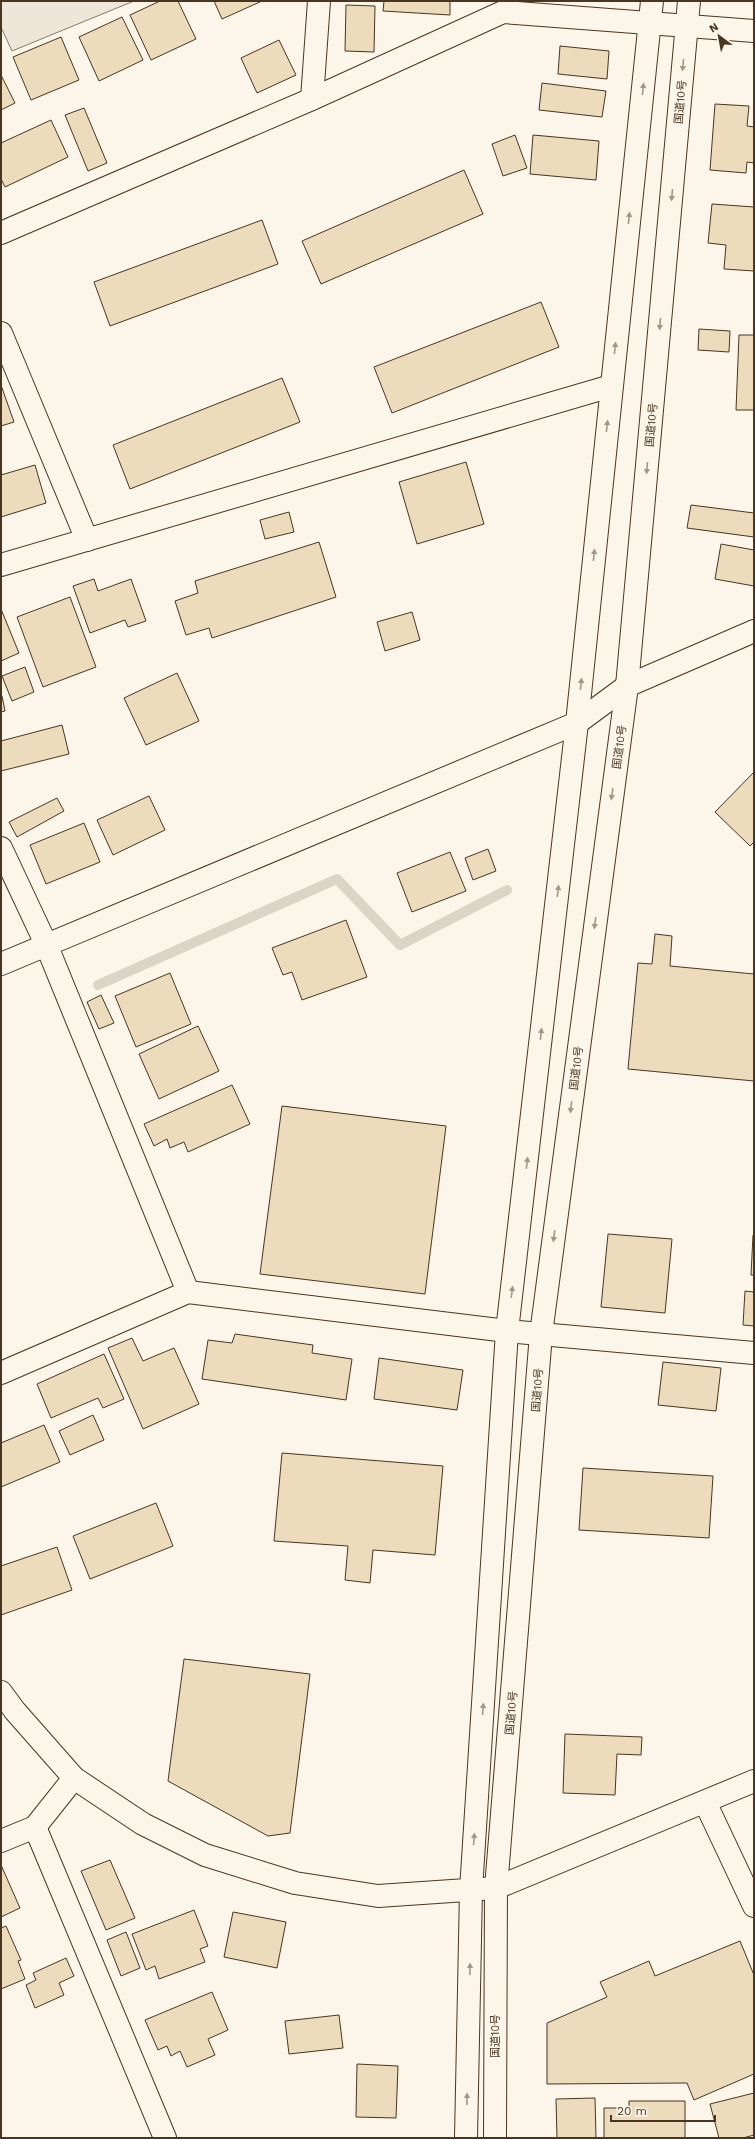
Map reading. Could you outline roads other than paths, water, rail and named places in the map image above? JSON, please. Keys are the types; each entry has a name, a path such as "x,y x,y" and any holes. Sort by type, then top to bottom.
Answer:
{"main road":[{"path":"312,99 319,1"},
{"path":"466,2138 471,1890 507,1331 577,723 652,1"},
{"name":"国道10号","path":"495,2138 496,1888 541,1334 627,686 689,1"},
{"path":"1,233 312,99 503,12 754,31"},
{"path":"1,333 87,540"},
{"path":"1,566 611,386"},
{"path":"1,964 577,723 627,686 754,631"},
{"path":"1,848 46,944 188,1292"},
{"path":"1,1373 188,1292 507,1331 754,1353"},
{"path":"1,1692 15,1711 74,1778 143,1824 205,1855 295,1883 378,1896 496,1888 754,1781"},
{"path":"1,1841 35,1827 74,1778"},
{"path":"705,1802 754,1906"},
{"path":"35,1827 165,2138"}],"waterway":[{"path":"98,985 337,879 400,945 507,890"}]}
